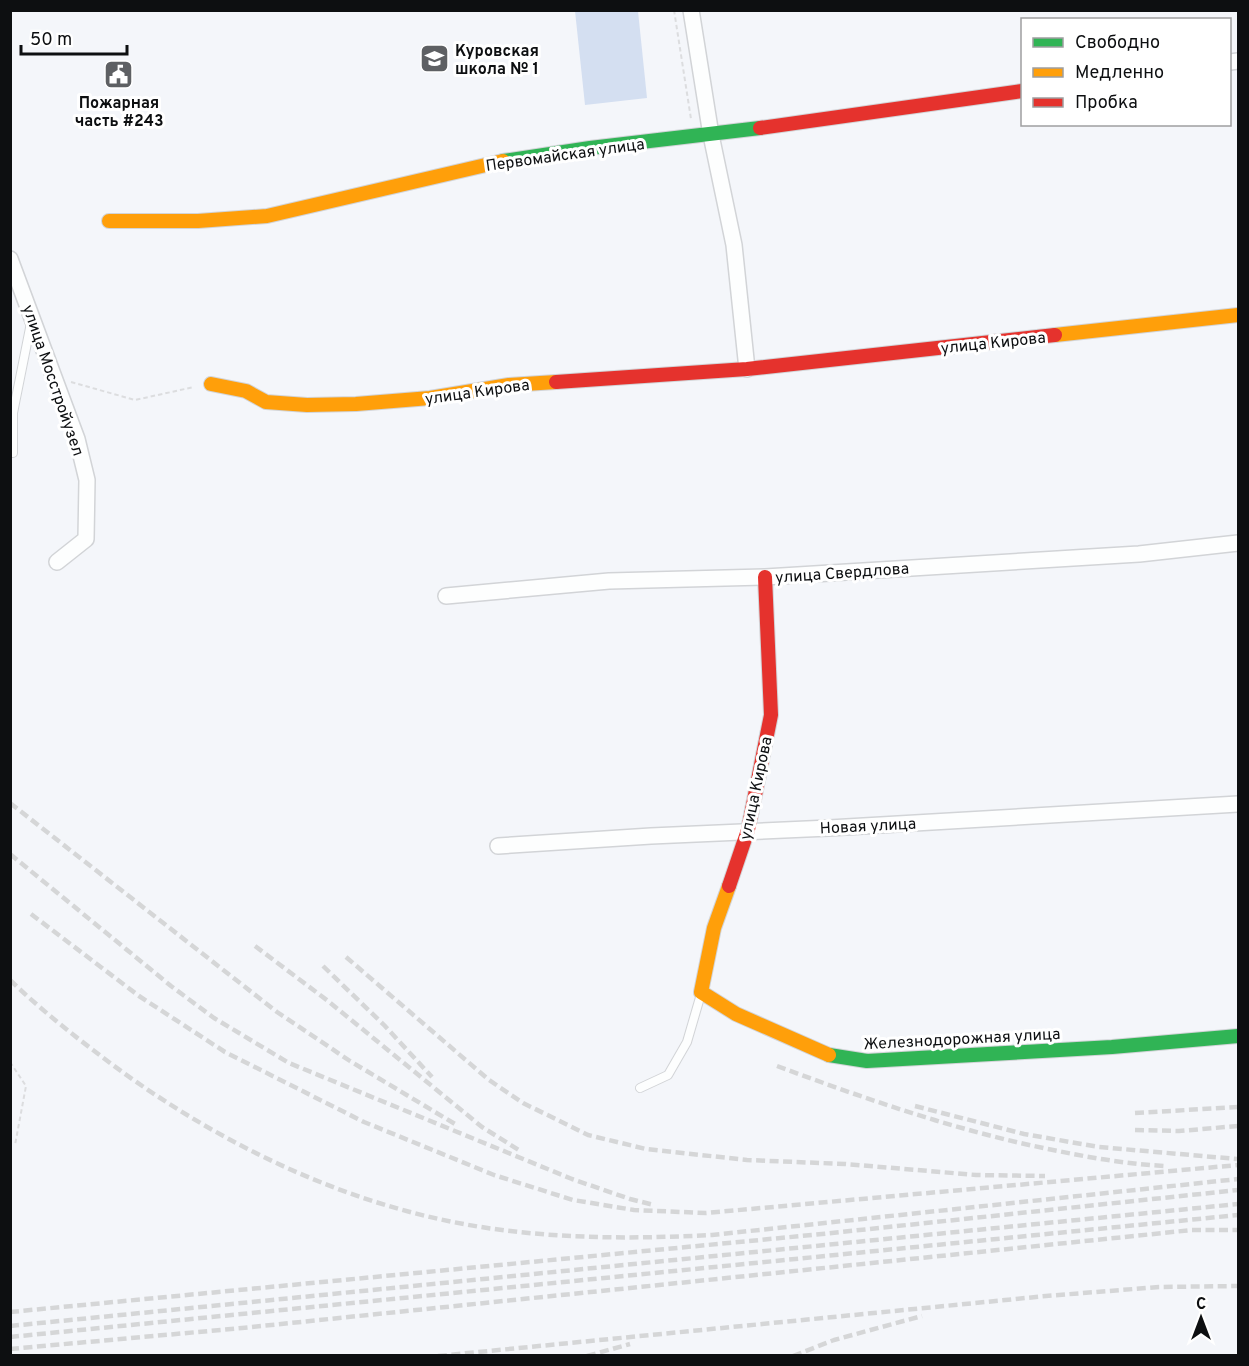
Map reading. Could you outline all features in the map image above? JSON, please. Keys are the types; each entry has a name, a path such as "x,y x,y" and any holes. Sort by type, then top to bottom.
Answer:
{"street":[{"path":"691,10 711,135 734,245 747,369"},
{"name":"Первомайская улица","path":"110,221 198,221 267,216 492,163 1021,91"},
{"name":"улица Мосстройузел","path":"10,259 77,439 87,480 87,538 57,562"},
{"name":"улица Кирова","path":"211,384 246,391 266,402 307,405 346,404 430,398 509,385 747,369 1239,315"},
{"name":"улица Свердлова","path":"446,596 609,581 765,577 1138,554 1239,543"},
{"name":"улица Кирова","path":"701,992 714,928 748,830 771,715 765,577"},
{"name":"Новая улица","path":"498,846 748,830 829,828 1239,804"},
{"name":"Железнодорожная улица","path":"701,992 736,1014 832,1056 867,1061 1112,1047 1239,1036"}],"lane":[{"path":"10,453 13,453 13,413 32,317"},
{"path":"640,1088 668,1075 687,1042 701,992"}],"path":[{"path":"674,10 694,137"},
{"path":"54,376 135,400 211,384"},
{"path":"10,1062 26,1086 15,1145"}],"shaded area":[{"path":"575,11 638,11 647,98 585,105"}],"railway":[{"path":"10,803 277,1012 350,1061 455,1124"},
{"path":"10,854 171,986 214,1018 289,1063 572,1179 654,1205"},
{"path":"31,914 139,996 225,1052 364,1122 494,1175 573,1200 634,1210 706,1213 1238,1165"},
{"path":"255,946 328,1001 482,1127 522,1152"},
{"path":"346,957 489,1080 523,1103 588,1135 646,1149 747,1160 845,1164 976,1175 1045,1176"},
{"path":"323,966 384,1025 432,1077"},
{"path":"10,980 61,1025 136,1082 228,1138 276,1163 377,1202 428,1217 481,1227 539,1234 596,1237 712,1235 1238,1179"},
{"path":"777,1066 877,1102 979,1133 1092,1157 1165,1166"},
{"path":"915,1106 1024,1134 1099,1147 1237,1159"},
{"path":"1135,1113 1238,1107"},
{"path":"1135,1130 1179,1131 1238,1126"},
{"path":"10,1312 822,1234 1238,1190"},
{"path":"10,1326 1238,1204"},
{"path":"10,1337 1238,1215"},
{"path":"10,1349 242,1328 1192,1230 1238,1230"},
{"path":"438,1356 1046,1296 1159,1287 1238,1286"},
{"path":"793,1356 834,1340 922,1316"},
{"path":"587,1356 630,1344"}],"traffic: fast":[{"path":"503,161 590,148 760,128"},
{"path":"829,1055 867,1061 1112,1047 1238,1036"}],"traffic: slow":[{"path":"109,221 198,221 267,216 503,161"},
{"path":"1055,335 1238,315"},
{"path":"211,384 246,391 266,402 307,405 430,398 509,385 556,382"},
{"path":"729,886 714,928 701,992 736,1014 829,1055"}],"traffic: jam":[{"path":"760,128 1021,91"},
{"path":"556,382 747,369 1055,335"},
{"path":"729,886 748,830 771,715 765,577"}],"place":[{"name":"Куровская школа № 1","path":"434,59"},
{"name":"Пожарная часть #243","path":"119,74"}]}
